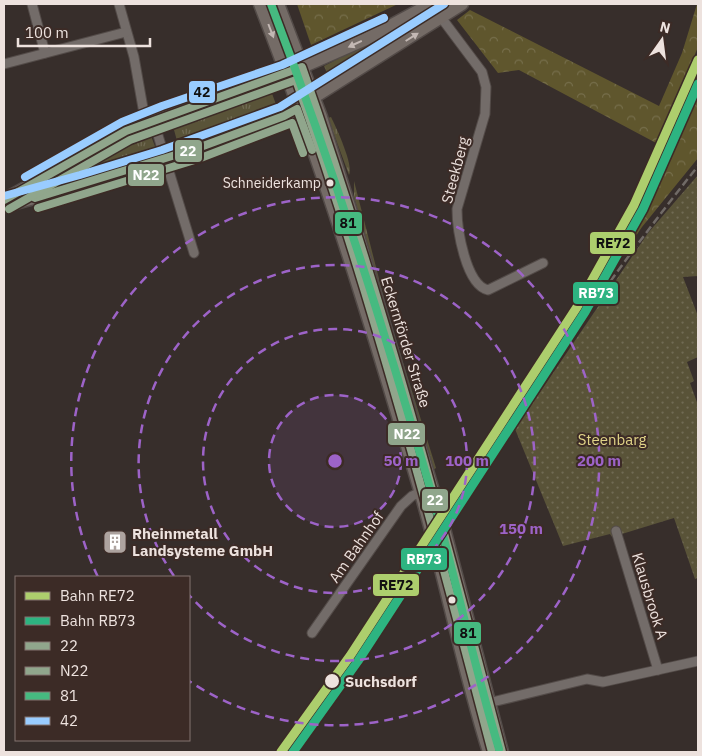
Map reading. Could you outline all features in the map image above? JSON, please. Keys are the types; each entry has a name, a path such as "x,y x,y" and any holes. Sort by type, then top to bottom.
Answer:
{"main road":[{"name":"Eckernförder Straße","path":"260,4 298,109 426,490"},
{"name":"Eckernförder Straße","path":"278,4 314,99 351,212 482,705 489,752"},
{"path":"4,200 109,140 153,119 302,68 366,39 431,4"},
{"path":"4,206 83,185 165,159 284,116 314,99 462,4"},
{"name":"Eckernförder Straße","path":"482,705 502,752"}],"street":[{"path":"32,4 45,53"},
{"path":"119,4 134,57 143,108 153,119 194,253"},
{"name":"Steekberg","path":"431,4 482,72 486,87 485,114 457,209 457,226 472,278 481,288 488,290 543,262"},
{"path":"4,64 126,32"},
{"name":"Am Bahnhof","path":"312,633 401,506 412,496 426,490"},
{"name":"Klausbrook A","path":"616,531 658,670"},
{"path":"482,705 587,679 603,682 698,661"}],"green space":[{"path":"297,4 398,4 311,45"},
{"path":"697,4 698,47 658,144 519,70 498,73 457,20 470,10 659,106 682,53"},
{"path":"427,19 330,80 324,66 415,20"},
{"path":"698,69 698,158 642,227 621,258 615,253 668,145"},
{"path":"270,88 278,110 205,135 179,148 171,119"},
{"path":"331,117 347,155 349,175 328,118"},
{"path":"148,128 156,149 153,157 20,197 96,151"},
{"name":"Steenbarg","path":"698,175 698,276 683,277 698,316 698,357 687,362 694,381 690,383 698,405 698,578 695,579 674,518 612,537 610,534 563,546 515,429 648,233"},
{"path":"354,181 388,314 436,468 433,470 354,197"}],"railway":[{"path":"395,599 541,379 657,218 698,166"}],"rail line":[{"name":"RE72","path":"281,752 350,656 577,307 634,205 698,60"},
{"name":"RB73","path":"293,752 358,661 585,312 643,209 698,84"}],"transit line":[{"name":"81","path":"271,4 315,123 394,365 439,520 499,749"},
{"name":"42","path":"4,196 162,150 280,107 444,4"},
{"name":"42","path":"25,177 122,122 162,106 282,65 384,18"},
{"name":"22","path":"4,200 126,131 302,67 331,152 384,322 457,580 502,752"},
{"name":"N22","path":"9,209 130,140 296,80 351,246 401,414 492,752"},
{"name":"22","path":"35,198 195,149 284,116 297,109 312,150"},
{"name":"N22","path":"38,208 198,159 292,123 303,153"}],"place":[{"name":"Schneiderkamp","path":"330,183"},
{"name":"Rheinmetall Landsysteme GmbH","path":"115,542"},
{"name":"Suchsdorf","path":"332,681"}]}
